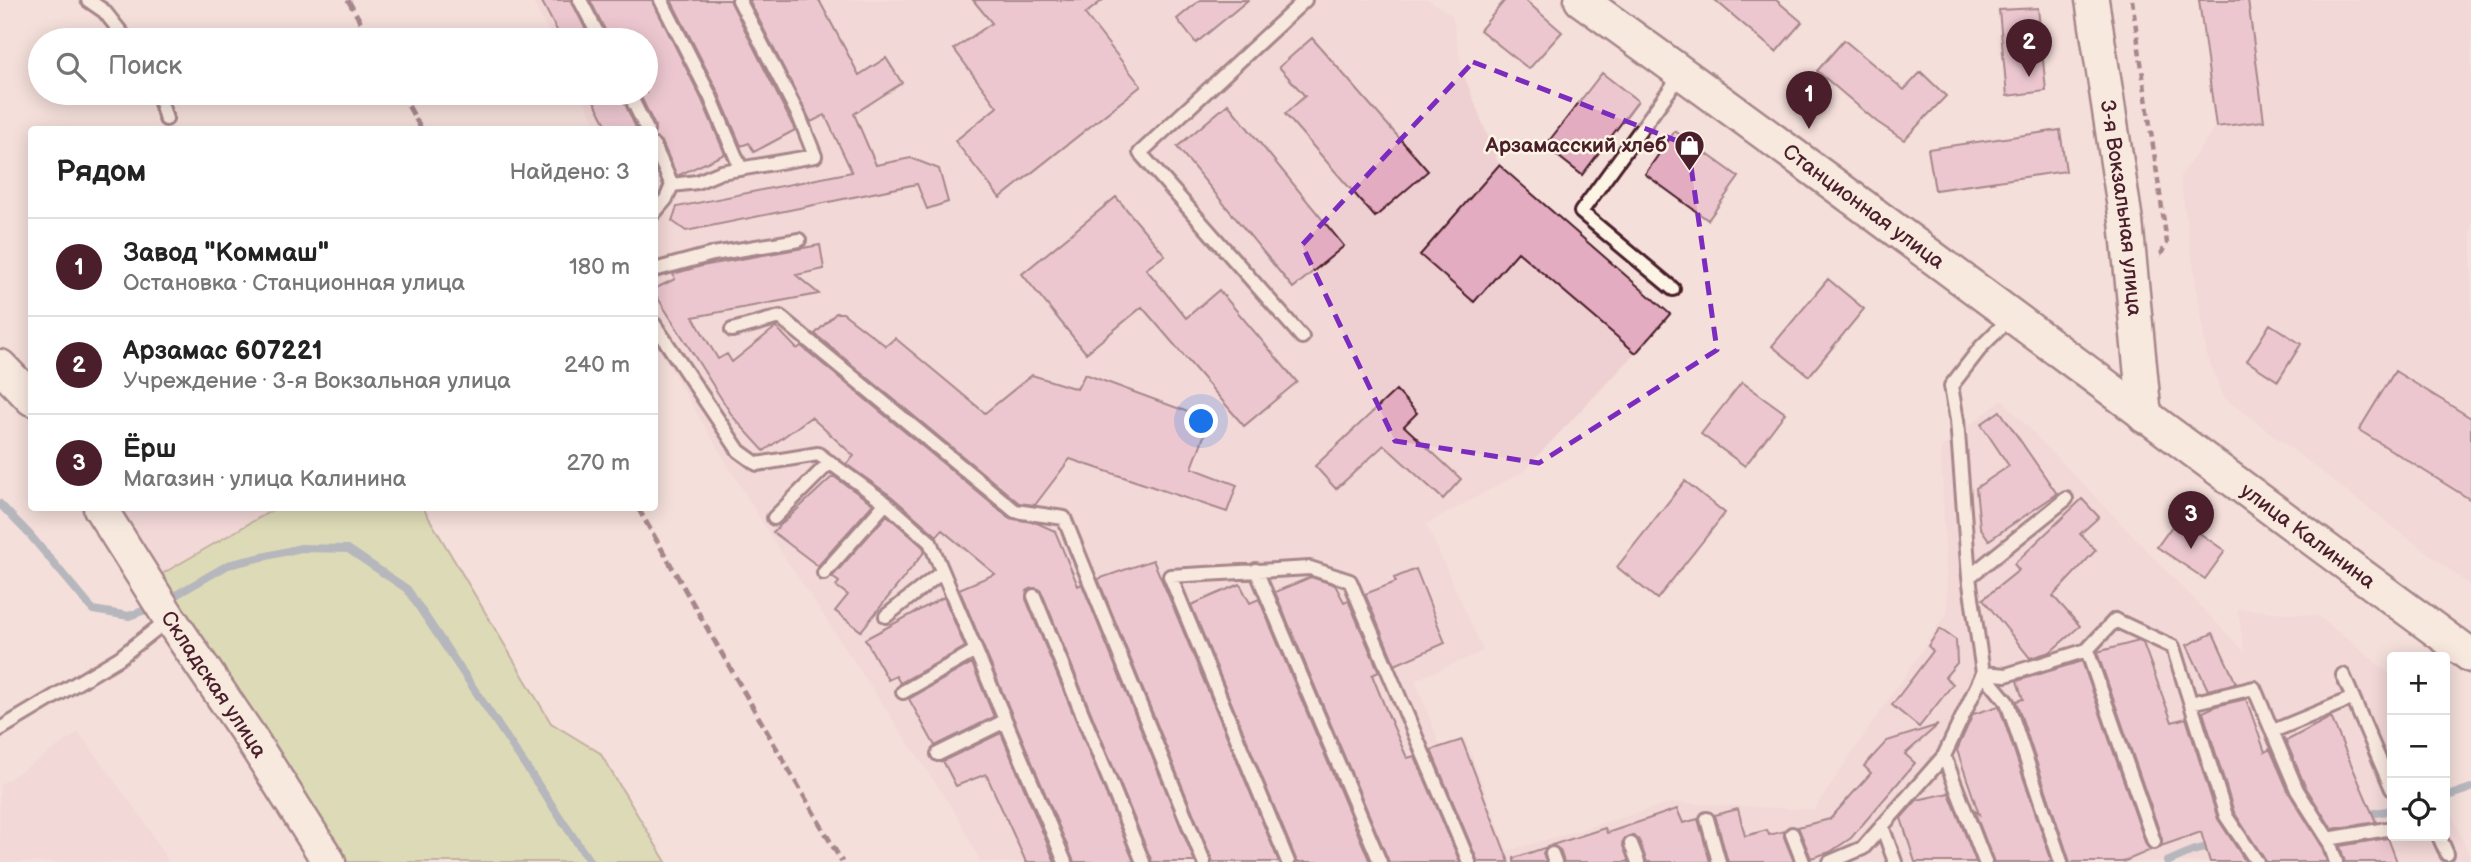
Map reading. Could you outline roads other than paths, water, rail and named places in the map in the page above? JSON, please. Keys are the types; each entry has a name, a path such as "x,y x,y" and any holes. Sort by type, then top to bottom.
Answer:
{"street":[{"name":"Станционная улица","path":"1581,0 2013,315 2145,417"},
{"name":"3-я Вокзальная улица","path":"2092,0 2129,259 2145,417"},
{"path":"0,366 28,395"},
{"name":"улица Калинина","path":"2145,417 2471,656"},
{"name":"Складская улица","path":"102,511 329,862"}],"lane":[{"path":"88,0 104,11 117,28"},
{"path":"580,0 595,28"},
{"path":"661,0 710,96 741,169"},
{"path":"672,185 690,184 721,173 815,156 799,116 739,0"},
{"path":"1302,337 1140,153 1306,0"},
{"path":"1673,289 1581,212 1682,73"},
{"path":"162,105 166,119"},
{"path":"635,105 645,126"},
{"path":"658,155 672,185 658,208"},
{"path":"658,269 713,254 799,240"},
{"path":"2013,315 1982,346 1951,386 1969,578 1983,673 2007,702 2061,862"},
{"path":"732,330 780,317 1015,510 1064,519 1204,862"},
{"path":"658,330 739,451 757,464 818,454 886,503 930,542 1065,862"},
{"path":"774,519 830,462"},
{"path":"1969,578 2066,499"},
{"path":"824,573 886,503"},
{"path":"1288,862 1170,576 1310,568 1350,581 1469,862"},
{"path":"1256,570 1380,862"},
{"path":"886,616 942,572"},
{"path":"1034,596 1143,862"},
{"path":"0,729 119,658 170,619"},
{"path":"1983,673 2006,675 2087,650 2115,620 2173,647 2227,816 2257,862"},
{"path":"904,692 975,650"},
{"path":"2087,650 2154,842"},
{"path":"1830,862 1863,848 1944,756 1983,673"},
{"path":"2343,676 2387,778"},
{"path":"2191,703 2254,688 2297,790 2328,839 2336,862"},
{"path":"2273,731 2353,698"},
{"path":"938,754 1005,721"},
{"path":"1944,756 1985,862"},
{"path":"1707,819 1719,862"},
{"path":"1882,826 1895,862"},
{"path":"2328,839 2387,829"},
{"path":"1792,834 1803,862"},
{"path":"2441,841 2447,854"},
{"path":"1631,845 1638,862"}],"waterway":[{"path":"0,504 30,535 93,610 129,616 153,607"},
{"path":"167,600 228,565 301,548 348,549 407,589 590,862"},
{"path":"2450,795 2471,788"},
{"path":"2364,815 2387,811"},
{"path":"2167,862 2192,851 2244,838"}],"railway":[{"path":"348,0 364,28"},
{"path":"408,105 420,126"},
{"path":"640,511 842,862"}],"place":[{"name":"Арзамас 607221","path":"2029,77"},
{"name":"Завод \"Коммаш\"","path":"1809,129"},
{"name":"Арзамасский хлеб","path":"1690,172"},
{"name":"Ёрш","path":"2191,549"}]}
